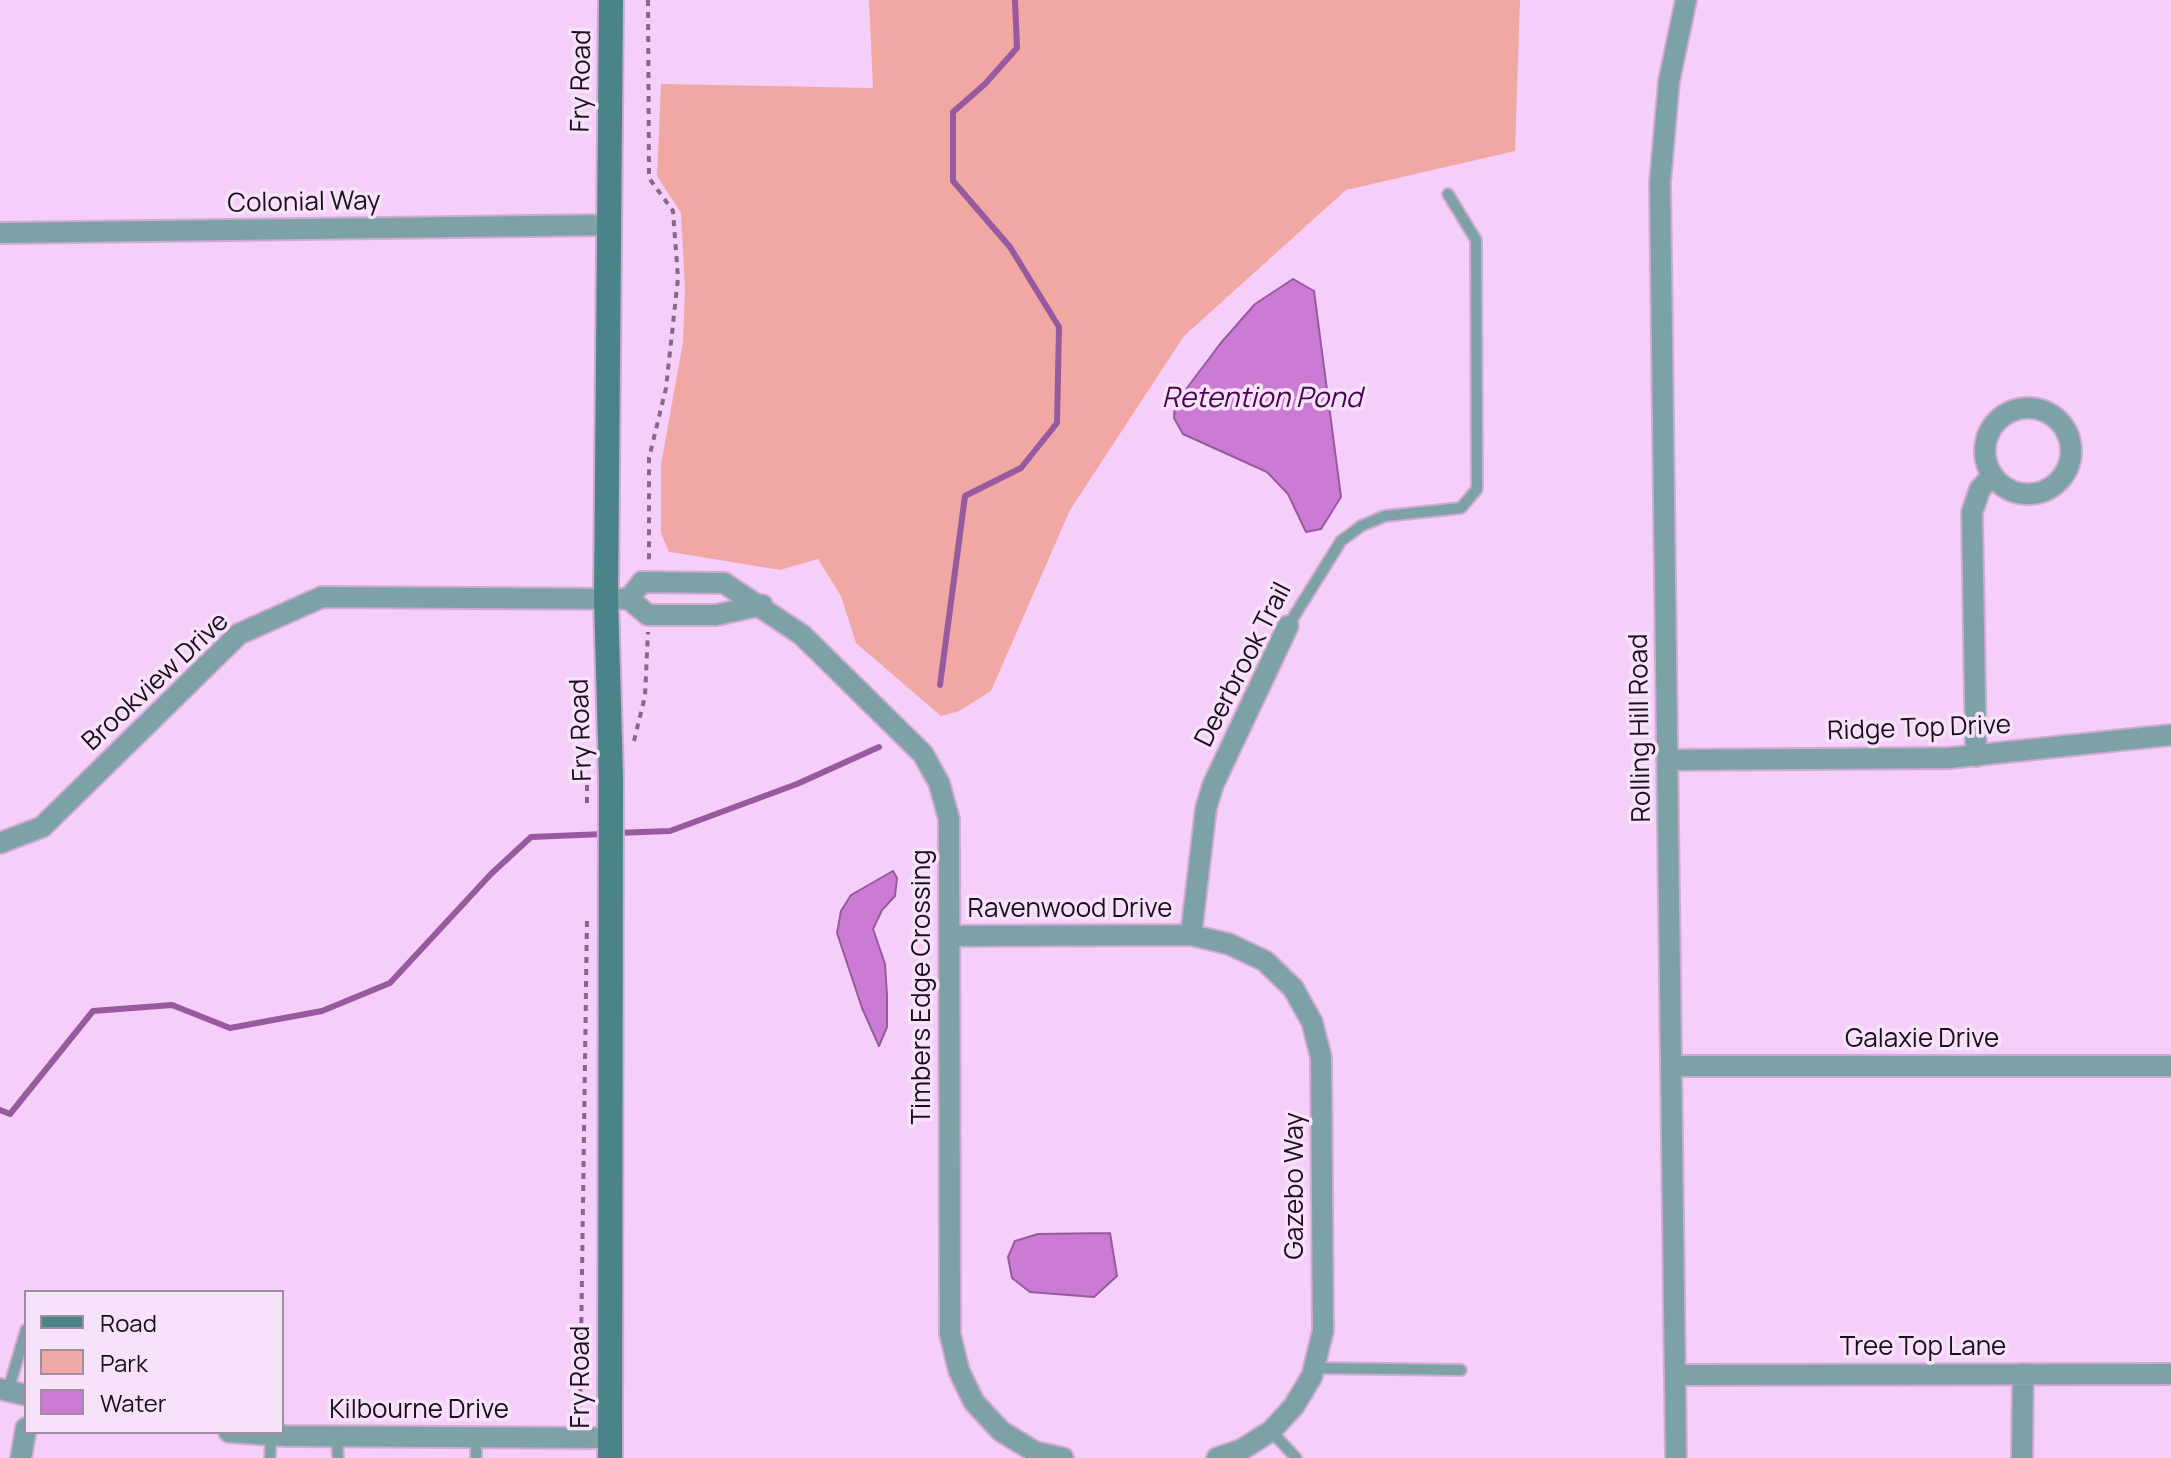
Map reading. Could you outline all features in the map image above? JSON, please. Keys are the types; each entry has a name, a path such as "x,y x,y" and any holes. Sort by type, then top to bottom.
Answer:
{"street":[{"name":"Fry Road","path":"610,1448 611,777 617,599 609,225 611,0"},
{"name":"Rolling Hill Road","path":"1676,1458 1660,182 1669,81 1686,0"},
{"name":"Colonial Way","path":"0,233 609,225"},
{"path":"2015,409 2041,409 2063,425 2069,436 2071,461 2066,473 2048,490 2024,495 2001,485 1992,476 1985,450 1993,425 2003,416 2015,409"},
{"path":"1976,756 1972,512 1980,489 1992,476"},
{"path":"649,582 642,582 617,599 648,615 716,615 762,605"},
{"name":"Timbers Edge Crossing","path":"649,582 724,583 762,605 802,635 923,754 939,783 949,819 950,1334 959,1371 974,1402 1001,1431 1035,1452 1063,1458"},
{"name":"Brookview Drive","path":"0,843 42,827 239,634 322,597 617,599"},
{"name":"Deerbrook Trail","path":"1191,935 1206,808 1213,785 1288,626"},
{"name":"Ridge Top Drive","path":"1667,760 1976,756 2171,735"},
{"name":"Ravenwood Drive","path":"949,936 1191,935"},
{"name":"Gazebo Way","path":"1191,935 1229,944 1265,961 1293,988 1312,1022 1321,1057 1323,1331 1314,1368 1294,1406 1271,1431 1241,1450 1217,1458"},
{"name":"Galaxie Drive","path":"1672,1066 2171,1066"},
{"path":"2022,1458 2023,1374"},
{"name":"Tree Top Lane","path":"1675,1375 2171,1374"},
{"path":"21,1458 25,1434"},
{"name":"Kilbourne Drive","path":"250,1434 476,1448 580,1438 610,1448"}],"lane":[{"name":"Deerbrook Trail","path":"1288,626 1341,541 1361,526 1385,516 1461,508 1477,489 1476,240 1448,194"},
{"path":"11,1391 24,1338"},
{"path":"1314,1368 1461,1370"},
{"path":"1271,1431 1296,1458"},
{"path":"270,1458 271,1436"},
{"path":"337,1437 338,1458"}],"path":[{"path":"648,0 649,178 673,211 678,278 666,388 649,458 649,582"},
{"path":"611,777 627,767 645,696 648,615"},
{"path":"580,1438 586,964"}],"green space":[{"path":"869,0 1520,0 1515,151 1346,190 1184,336 1070,510 991,691 959,711 941,716 856,643 841,596 818,559 780,570 669,552 661,533 661,465 683,342 685,290 681,213 657,176 661,84 873,88"}],"water":[{"name":"Retention Pond","path":"1293,279 1314,291 1341,497 1321,529 1306,532 1288,494 1267,472 1183,434 1174,418 1175,404 1220,344 1255,304"},
{"path":"893,871 897,878 895,896 882,910 873,929 885,964 887,995 887,1027 879,1046 862,1008 837,933 841,911 851,895"},
{"path":"1110,1233 1117,1276 1094,1297 1030,1292 1012,1278 1008,1257 1015,1241 1038,1234"}],"waterway":[{"path":"940,685 965,496 1021,468 1057,423 1059,327 1010,247 953,181 953,112 985,84 1017,48 1015,0"},
{"path":"615,833 670,831 797,784 879,747"},
{"path":"0,1110 10,1114 93,1011 172,1005 230,1028 322,1011 390,983 491,874 531,837 604,834"}]}
